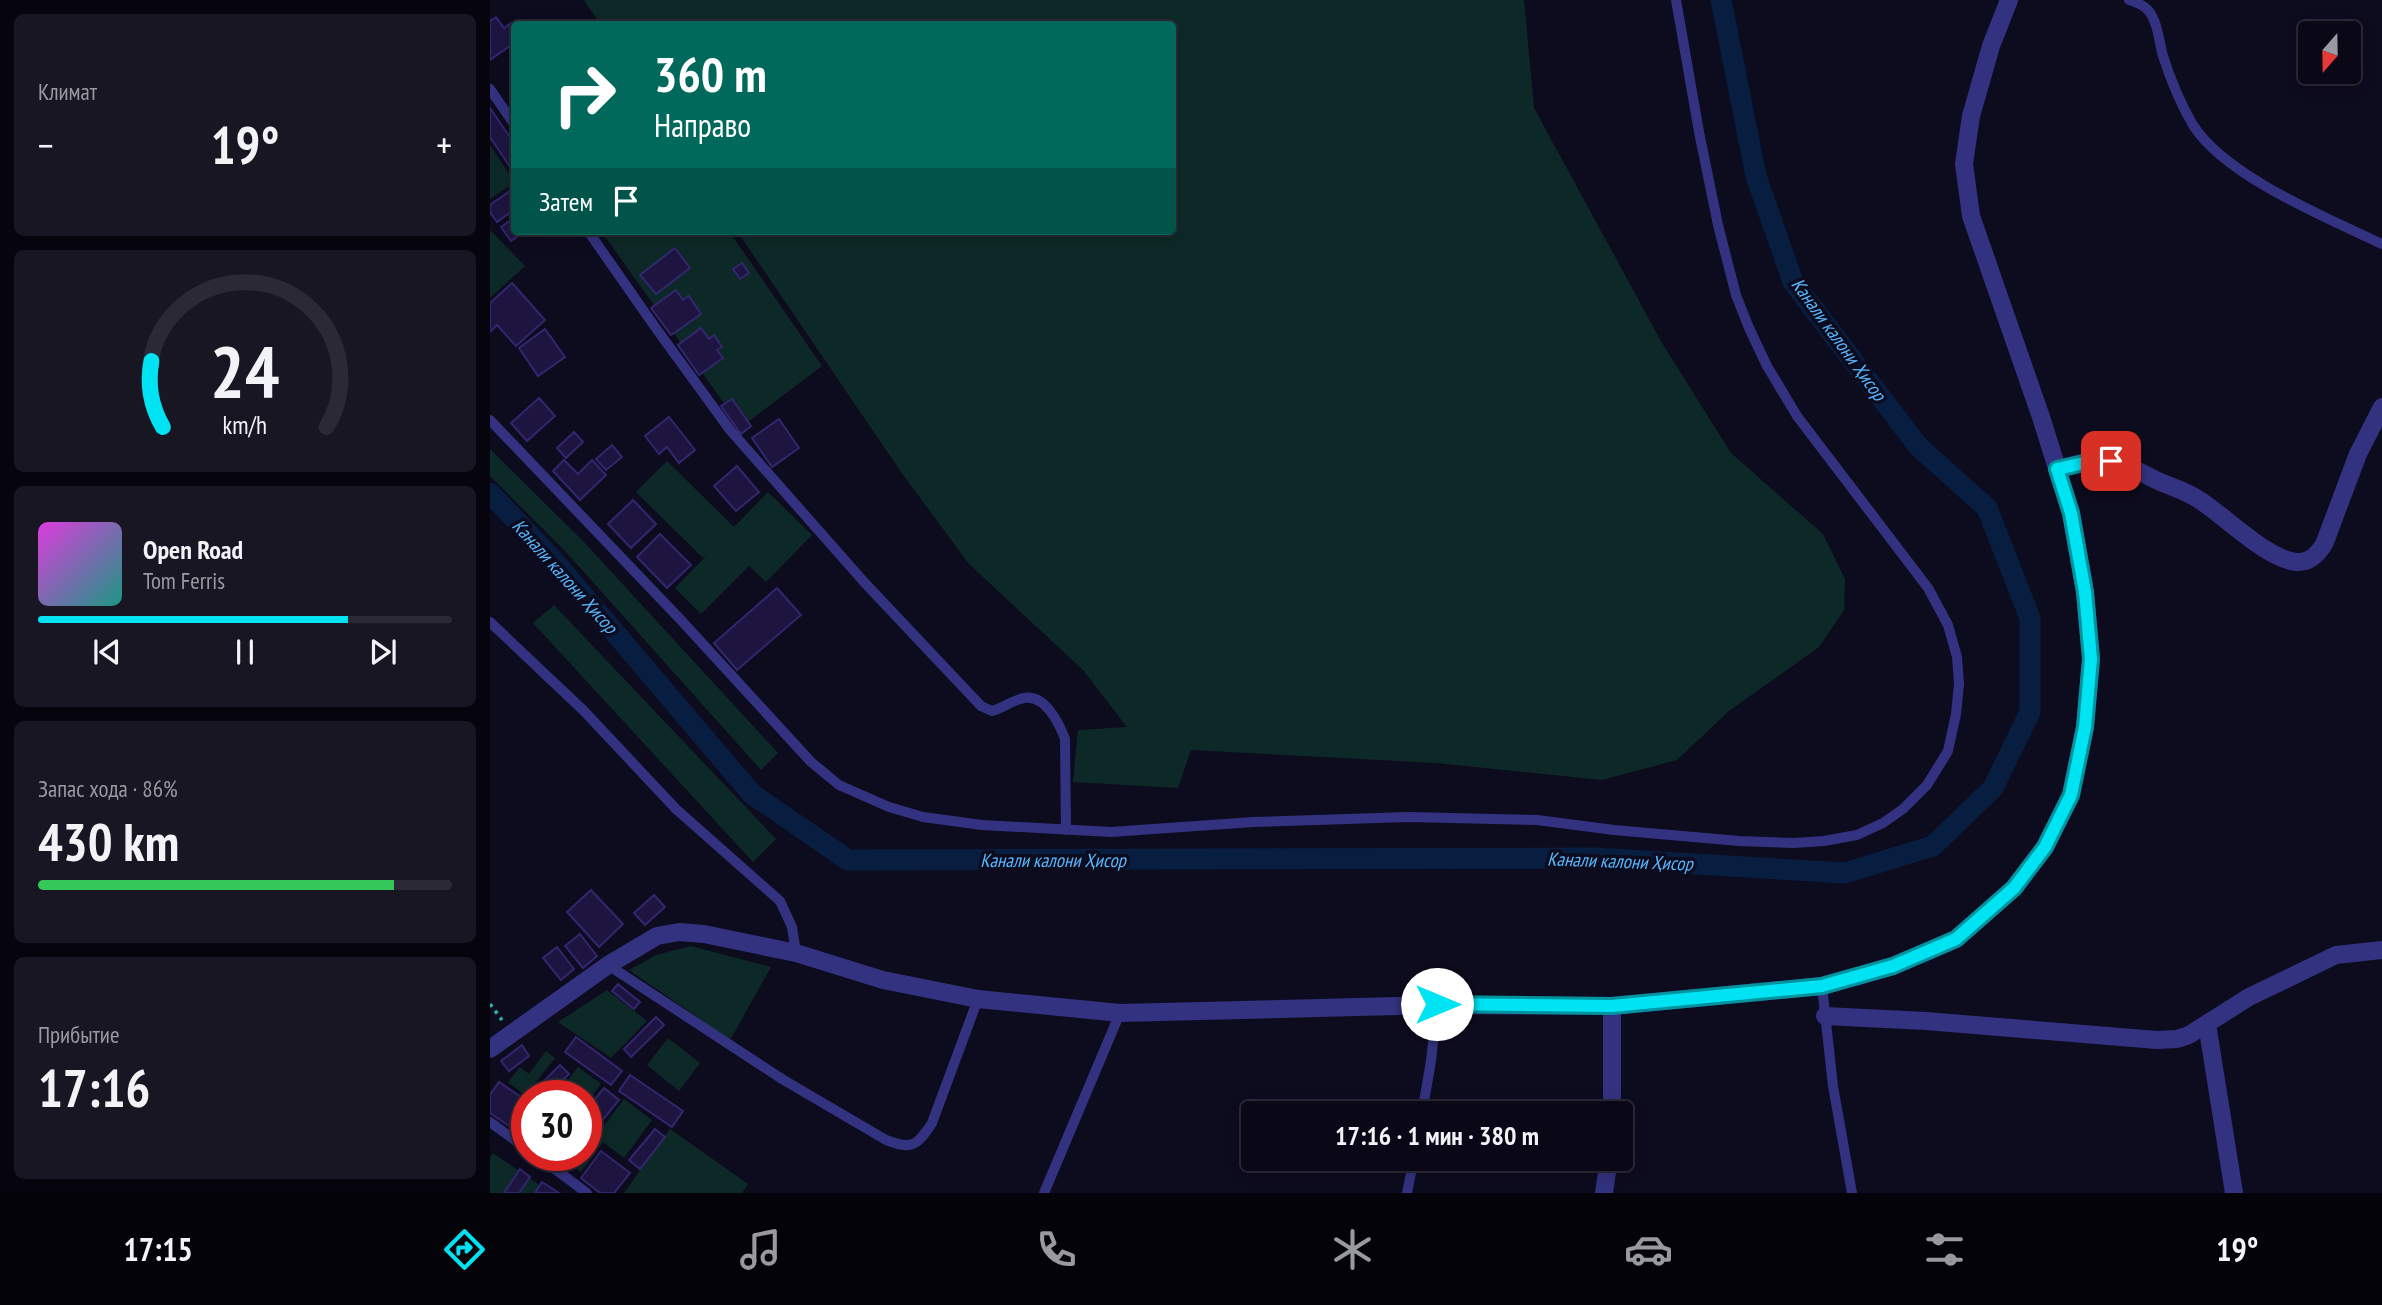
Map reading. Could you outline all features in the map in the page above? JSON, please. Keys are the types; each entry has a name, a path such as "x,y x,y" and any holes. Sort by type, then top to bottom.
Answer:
{"street":[{"path":"490,1049 608,965 657,936 679,932 704,934 796,953 883,980 978,999 1120,1013 1437,1004 1612,1006 1822,986 1893,966 1956,939 2014,888 2045,847 2071,795 2085,727 2091,659 2085,592 2071,513 1971,216 1964,164 1971,116 1991,46 2009,0"},
{"path":"2057,469 2098,460 2133,468 2199,499 2238,530 2280,556 2297,562 2308,560 2319,553 2325,542 2358,454 2382,407"},
{"path":"1825,1017 1926,1021 2157,1040 2177,1038 2189,1035 2249,997 2336,955 2382,950"},
{"path":"1612,1006 1612,1101"},
{"path":"2207,1024 2234,1193"},
{"path":"1604,1193 1607,1171"}],"lane":[{"path":"490,420 680,619 811,762 839,785 889,807 923,817 982,825 1111,832 1253,822 1408,817 1537,820 1739,841 1824,841 1857,835 1883,823 1903,809 1927,785 1948,751 1959,684 1957,657 1948,625 1928,588 1797,416 1767,366 1749,328 1736,295 1718,225 1676,0"},
{"path":"2130,0 2138,2 2148,11 2155,25 2175,92 2195,128 2218,153 2258,182 2382,244"},
{"path":"490,89 511,120"},
{"path":"591,235 730,430 864,582 981,706 992,710 1026,697 1040,702 1048,709 1065,739 1066,830"},
{"path":"490,622 584,711 676,809 780,901 792,928 796,953"},
{"path":"608,965 782,1079 886,1140 902,1146 911,1146 921,1140 932,1124 978,999"},
{"path":"1822,986 1833,1086 1852,1193"},
{"path":"1424,1101 1437,1004"},
{"path":"1044,1193 1120,1013"},
{"path":"490,1122 511,1137"},
{"path":"557,1171 587,1193"},
{"path":"1407,1193 1411,1171"}],"green space":[{"path":"584,0 1524,0 1534,108 1662,343 1731,453 1823,534 1845,579 1844,610 1819,647 1729,711 1677,760 1602,780 1436,763 1191,750 1178,788 1073,782 1078,730 1127,727 1083,670 969,564 901,472 740,235 1176,235 1176,21 598,21"},
{"path":"490,145 511,176 511,185 490,199"},
{"path":"490,230 525,266 490,298"},
{"path":"604,235 732,235 822,366 741,427"},
{"path":"490,449 583,541 778,753 761,770 566,552 490,476"},
{"path":"667,461 734,527 768,492 812,535 766,582 749,566 701,614 675,588 708,554 703,558 636,492"},
{"path":"554,605 776,839 753,862 533,623"},
{"path":"691,946 771,967 730,1040 629,970 656,955"},
{"path":"607,990 647,1021 611,1058 558,1022"},
{"path":"668,1038 700,1063 679,1091 647,1065"},
{"path":"546,1051 555,1058 538,1080 511,1080 511,1084 508,1082 520,1067 529,1074"},
{"path":"578,1067 596,1080 568,1080"},
{"path":"624,1099 652,1120 624,1158 602,1143 602,1128"},
{"path":"670,1129 748,1184 742,1193 624,1193"},
{"path":"493,1153 511,1165 511,1171 519,1171 551,1193 490,1193 490,1157"}],"building":[{"path":"496,17 504,28 511,23 511,45 490,60 490,21"},
{"path":"490,108 511,139 511,168 490,137"},
{"path":"511,190 511,212 497,222 490,212 490,205"},
{"path":"511,220 511,235 520,235 511,241 501,227"},
{"path":"675,248 690,268 656,294 640,275"},
{"path":"742,263 749,273 740,279 733,269"},
{"path":"512,283 545,320 516,346 497,325 490,332 490,303"},
{"path":"676,290 683,300 689,296 701,314 671,335 651,308"},
{"path":"701,328 709,339 714,335 722,347 717,350 723,358 699,375 678,345"},
{"path":"545,329 565,357 538,376 519,348"},
{"path":"539,398 555,416 527,441 511,423"},
{"path":"732,399 751,426 741,434 721,406"},
{"path":"669,417 695,450 679,463 667,447 659,454 645,436"},
{"path":"779,419 799,448 772,467 752,438"},
{"path":"574,432 583,442 566,458 557,448"},
{"path":"612,445 622,457 606,470 596,459"},
{"path":"564,460 578,474 592,460 606,475 580,500 553,471"},
{"path":"737,466 759,492 736,511 714,486"},
{"path":"633,500 656,524 631,548 608,524"},
{"path":"660,534 691,565 667,588 637,557"},
{"path":"777,588 801,615 737,670 714,643"},
{"path":"591,890 623,924 599,947 567,912"},
{"path":"654,895 665,907 645,925 634,913"},
{"path":"580,934 597,956 583,968 565,946"},
{"path":"557,947 574,969 561,980 543,958"},
{"path":"618,984 640,1002 634,1009 612,991"},
{"path":"656,1017 664,1025 631,1057 624,1049"},
{"path":"576,1037 622,1071 611,1085 565,1052"},
{"path":"522,1045 529,1056 509,1071 501,1061"},
{"path":"560,1065 569,1074 563,1080 545,1080"},
{"path":"630,1075 683,1111 672,1127 619,1091"},
{"path":"499,1082 511,1090 511,1127 490,1113 490,1095"},
{"path":"604,1088 619,1100 602,1121"},
{"path":"655,1129 665,1137 640,1169 629,1160"},
{"path":"602,1152 630,1173 614,1193 600,1193 581,1178 586,1171 602,1171"},
{"path":"519,1171 530,1177 519,1193 504,1193"},
{"path":"542,1182 559,1193 535,1193"}],"waterway":[{"name":"Канали калони Ҳисор","path":"490,493 554,561 752,794 848,860 1595,858 1845,873 1933,846 1993,788 2030,712 2030,618 1987,508 1918,446 1793,282 1756,176 1721,0"}],"route":[{"path":"1437,1004 1612,1006 1822,986 1893,966 1956,939 2014,888 2045,847 2071,795 2085,727 2091,659 2085,592 2071,513 2057,469 2098,460 2111,461"}]}
